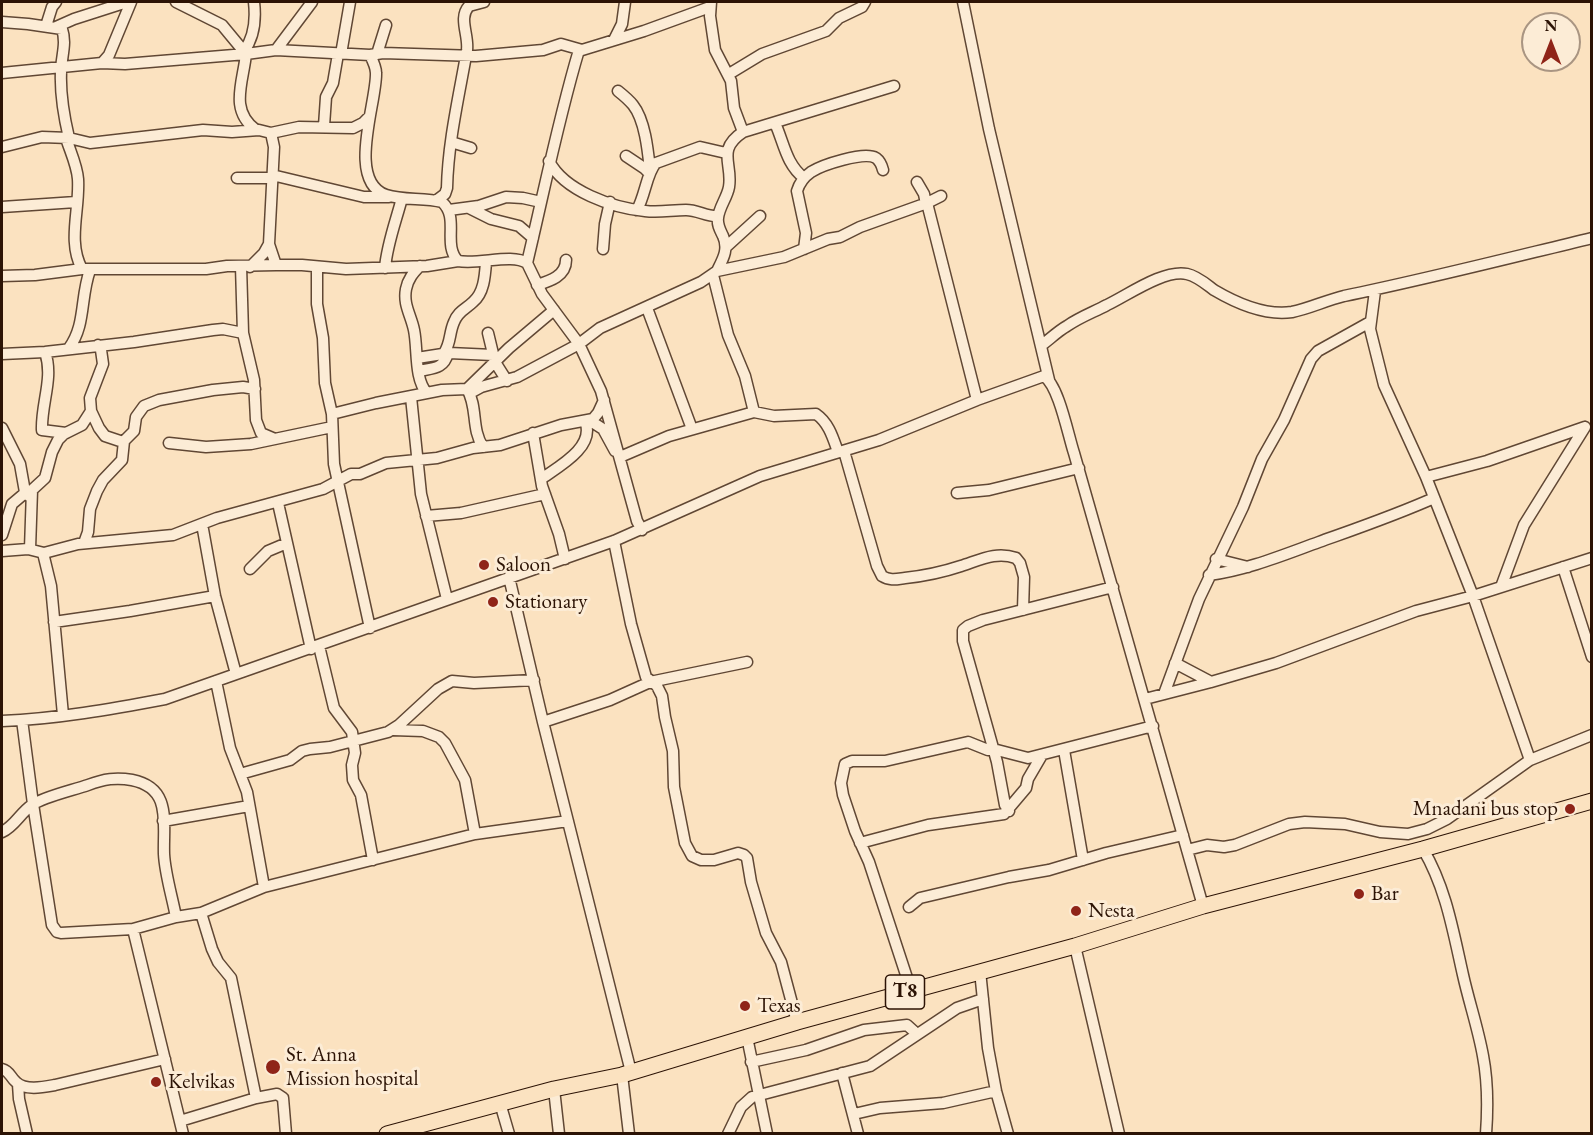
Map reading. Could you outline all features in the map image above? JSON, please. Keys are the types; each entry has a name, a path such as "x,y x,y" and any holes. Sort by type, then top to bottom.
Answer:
{"highway":[{"name":"T8","path":"387,1134 554,1089 627,1074 797,1022 1075,946 1203,906 1423,849 1592,801"}],"street":[{"path":"51,27 52,7 56,2"},
{"path":"51,27 129,2"},
{"path":"102,63 109,55 129,2"},
{"path":"180,2 222,25 245,52"},
{"path":"254,2 254,28 245,52 239,106 244,120 256,130"},
{"path":"276,50 312,2"},
{"path":"324,126 326,97 333,83 351,2"},
{"path":"437,200 447,191 451,142 468,41 464,14 469,4 484,2"},
{"path":"614,40 622,24 625,2"},
{"path":"2,73 276,50 340,54 465,56 543,50 561,44 579,50 722,2"},
{"path":"729,74 762,54 826,31 844,15 862,7 865,2"},
{"path":"963,2 989,129 1049,380 1079,468 1203,906"},
{"path":"710,6 715,50 729,74 733,87 734,108 742,132"},
{"path":"2,22 62,28 66,42 61,68 64,119 77,172 74,219 75,252 86,269 79,332 69,348"},
{"path":"386,25 374,55 376,74 369,117 367,171 376,189 384,195 442,202 451,214 452,252 458,261"},
{"path":"527,263 549,161 579,50"},
{"path":"754,412 745,376 728,335 715,273 725,255 726,246 718,226 718,216 729,185 726,153 735,137 742,132 894,87"},
{"path":"618,91 633,105 638,115 647,141 650,172"},
{"path":"2,147 42,137 68,138 90,143 203,130 232,132 256,130 272,133 299,127 356,128 369,117"},
{"path":"776,123 786,155 804,178"},
{"path":"272,133 274,147 269,244 276,266"},
{"path":"451,142 471,148"},
{"path":"637,210 644,197 653,166 700,147 726,153"},
{"path":"626,156 650,172"},
{"path":"804,249 806,233 797,191 804,178 824,166 860,156 874,157 883,170"},
{"path":"549,161 553,170 568,184 591,196 637,210 656,212 688,210 718,216"},
{"path":"237,178 272,177 364,197 398,197"},
{"path":"916,182 927,204 977,400"},
{"path":"332,414 412,397 424,389 468,391 518,378 579,344 600,328 647,308 715,273 784,257 828,239 840,237 875,220 927,204 941,196"},
{"path":"385,268 387,249 394,230 398,197"},
{"path":"449,210 468,208 506,197 541,202"},
{"path":"2,207 76,202"},
{"path":"603,249 610,202"},
{"path":"468,208 491,219 519,226 532,238"},
{"path":"726,246 760,216"},
{"path":"1042,345 1066,326 1143,286 1178,273 1188,274 1230,300 1281,312 1293,312 1316,303 1375,291 1592,238"},
{"path":"245,267 264,253 269,244"},
{"path":"2,276 86,269 206,269 276,266 346,269 420,266 458,261 486,262 513,258 522,260 527,263 537,285 579,344 604,400 637,521 642,530"},
{"path":"537,285 561,273 566,267 566,260"},
{"path":"419,371 442,365 446,360 454,321 458,313 474,302 482,289 486,262"},
{"path":"420,266 409,280 406,307 414,331 419,371 424,389"},
{"path":"245,267 243,333 255,389 255,415 259,429 264,435 274,439"},
{"path":"317,267 316,304 323,338 325,383 332,414 334,464 370,628"},
{"path":"397,267 404,270 409,280"},
{"path":"1375,291 1370,322 1384,385 1426,477 1473,597 1530,760"},
{"path":"647,308 692,429"},
{"path":"483,447 476,432 468,391 494,358 554,310"},
{"path":"1164,694 1216,558 1243,507 1262,459 1284,420 1311,359 1318,351 1370,322"},
{"path":"2,354 45,352 223,329 243,333"},
{"path":"488,333 494,358 507,381"},
{"path":"98,345 103,364 90,398 91,411 105,436 123,442"},
{"path":"45,352 49,376 42,430 66,434"},
{"path":"417,357 446,353 494,358"},
{"path":"2,721 117,708 165,699 614,542 760,476 879,440 1040,376 1049,380"},
{"path":"84,543 88,532 90,509 103,480 122,460 123,442 134,431 137,413 144,406 152,402 230,387 255,389"},
{"path":"412,397 416,461 426,516 447,599"},
{"path":"2,551 30,549 43,553 84,543 165,536 323,489 351,474 360,474 386,463 437,458 500,445 561,424 587,420 598,413 604,400"},
{"path":"2,535 12,504 28,495 40,483 47,473 54,446 58,440 82,425 91,411"},
{"path":"620,455 669,436 754,412 774,416 816,414 824,420 841,452 882,576 891,579 921,576 991,556 1010,556 1016,558 1022,570 1023,610"},
{"path":"587,420 603,429 620,455"},
{"path":"541,479 568,460 582,444 587,420"},
{"path":"1426,477 1487,461 1588,426"},
{"path":"1501,587 1524,525 1588,426"},
{"path":"169,443 216,446 259,443 332,427"},
{"path":"2,428 20,464 28,495 30,549"},
{"path":"533,433 541,479 565,560"},
{"path":"957,493 989,490 1079,468"},
{"path":"426,516 461,513 545,494"},
{"path":"1209,576 1248,567 1392,517 1434,498"},
{"path":"278,503 315,647 334,708 350,728 355,753 353,780 361,795 373,860"},
{"path":"202,524 215,596 236,674"},
{"path":"614,542 631,624 646,677 657,686 662,696 664,717 673,751 674,787 686,843 692,856 701,860 714,860 738,854 747,858 766,933 781,962 797,1022"},
{"path":"250,569 268,550 287,543"},
{"path":"43,553 51,586 63,715"},
{"path":"1216,558 1248,567"},
{"path":"1145,699 1276,663 1416,611 1473,597 1592,558"},
{"path":"1563,567 1592,657"},
{"path":"509,578 627,1074 629,1134"},
{"path":"1009,811 1005,805 993,750 963,641 963,630 983,620 1113,587"},
{"path":"54,622 215,596"},
{"path":"543,722 610,700 650,682 747,662"},
{"path":"1175,663 1211,682"},
{"path":"393,730 447,683 534,680"},
{"path":"216,681 230,748 247,792 264,887"},
{"path":"22,720 33,804 54,929 61,933 133,929 176,917 201,913 264,887 475,834 568,821"},
{"path":"911,990 869,862 843,795 842,773 848,762 885,761 968,742 988,750 1026,758 1153,726"},
{"path":"240,774 290,760 302,751 310,749 353,742 393,730 423,731 439,737 445,743 465,780 475,834"},
{"path":"1187,850 1207,845 1229,846 1279,827 1297,823 1345,824 1380,832 1408,834 1427,830 1447,819 1530,760 1592,735"},
{"path":"1064,750 1083,860"},
{"path":"860,843 928,825 1001,815 1009,811 1026,788 1028,779 1042,755"},
{"path":"2,832 16,823 33,804 106,778 121,777 144,782 156,790 162,803 164,856 176,917"},
{"path":"164,821 249,806"},
{"path":"909,907 920,898 1049,870 1183,835"},
{"path":"1423,849 1435,869 1449,909 1463,975 1480,1037 1488,1089 1486,1134"},
{"path":"201,913 212,950 231,978 256,1098"},
{"path":"133,929 183,1134"},
{"path":"1075,946 1119,1134"},
{"path":"980,971 988,1048 996,1091 1008,1134"},
{"path":"728,1134 741,1107 752,1097 870,1066 964,1005 983,999"},
{"path":"751,1062 806,1050 877,1028 907,1025 917,1034"},
{"path":"747,1037 766,1134"},
{"path":"18,1084 37,1088 55,1085 165,1059"},
{"path":"2,1068 7,1070 18,1084 27,1134"},
{"path":"842,1073 858,1134"},
{"path":"554,1089 559,1134"},
{"path":"854,1114 880,1108 943,1103 996,1091"},
{"path":"180,1121 274,1094 282,1096 286,1134"},
{"path":"500,1103 509,1134"}],"place":[{"name":"Saloon","path":"484,565"},
{"name":"Stationary","path":"493,602"},
{"name":"Mnadani bus stop","path":"1570,809"},
{"name":"Bar","path":"1359,894"},
{"name":"Nesta","path":"1076,911"},
{"name":"Texas","path":"745,1006"},
{"name":"St. Anna Mission hospital","path":"273,1067"},
{"name":"Kelvikas","path":"156,1082"}]}
